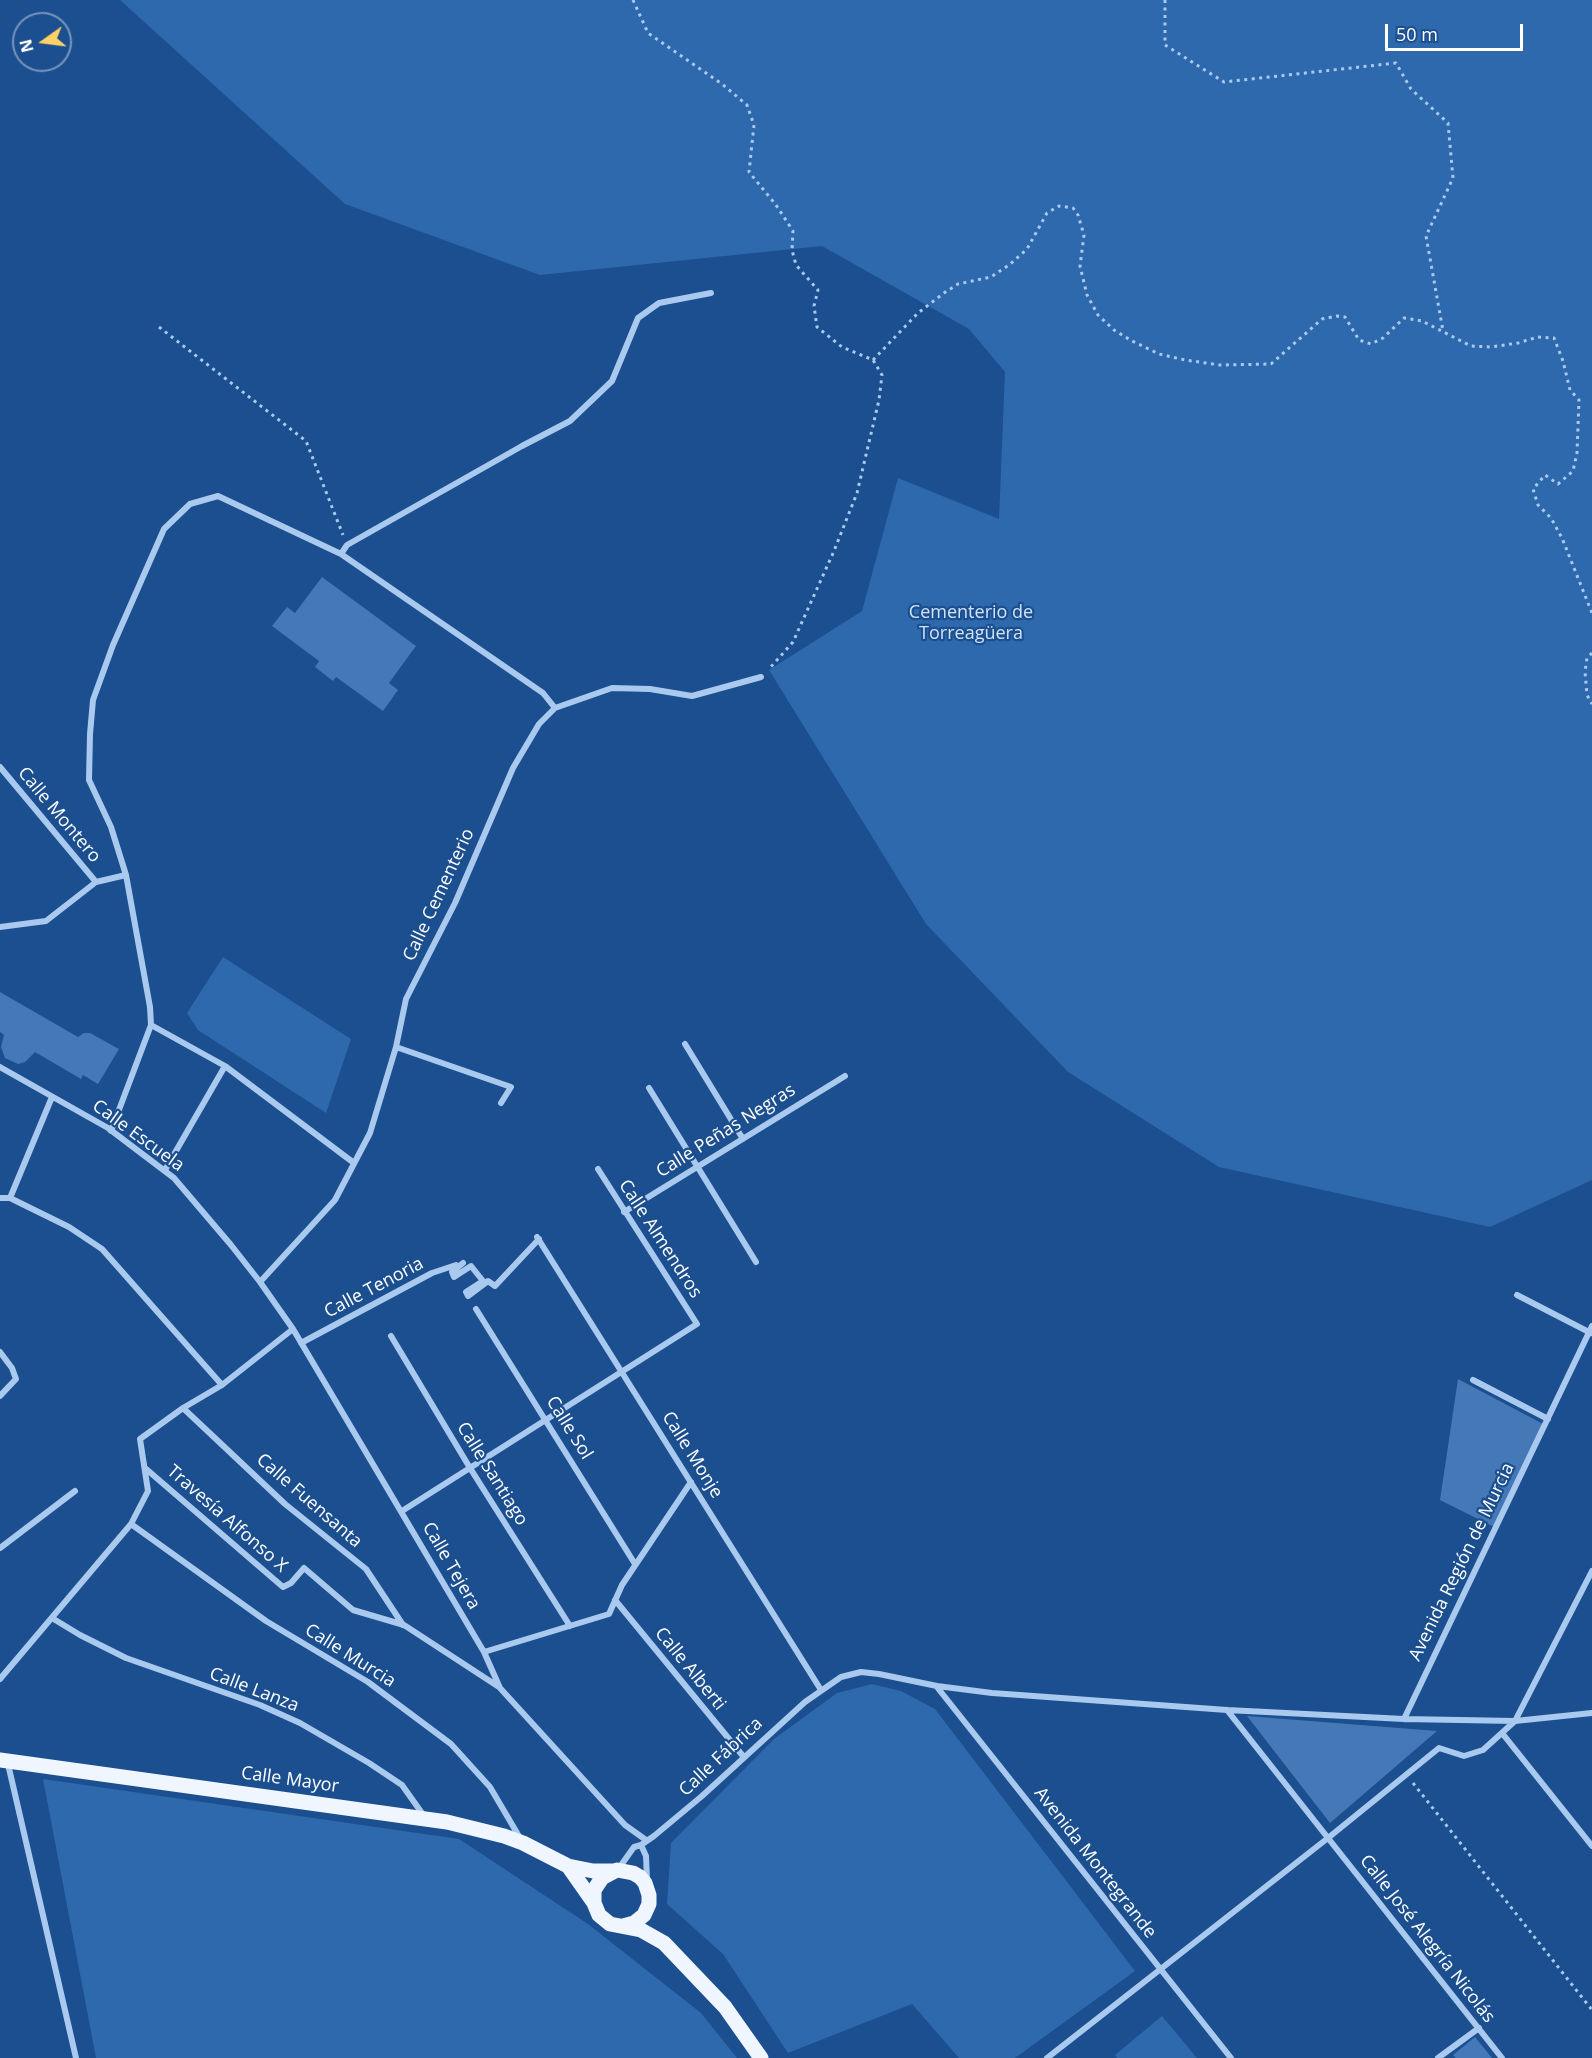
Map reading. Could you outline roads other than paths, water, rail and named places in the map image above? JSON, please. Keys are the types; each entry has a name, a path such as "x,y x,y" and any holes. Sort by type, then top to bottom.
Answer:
{"main road":[{"name":"Calle Mayor","path":"4,1760 426,1819 491,1832 523,1843 568,1866 585,1870 615,1871"},
{"name":"Calle Mayor","path":"568,1866 594,1903"},
{"path":"664,1943 652,1919 645,1883 633,1873 615,1871 602,1878 594,1890 594,1903 599,1916 610,1924 641,1930 664,1943 725,2007 761,2058"},
{"path":"623,1926 639,1919 648,1897"}],"street":[{"path":"341,554 346,545 570,421 612,381 638,318 659,303 711,293"},
{"path":"111,1131 151,1025 126,875 111,827 89,780 93,700 113,645 164,529 190,504 218,496 341,554 543,693 555,708"},
{"name":"Calle Cementerio","path":"260,1282 335,1200 370,1133 396,1047 406,999 455,903 513,768 539,724 555,708 612,688 650,689 692,696 761,677"},
{"name":"Calle Montero","path":"0,767 96,882"},
{"path":"0,927 46,921 96,882 126,875"},
{"path":"151,1025 225,1066 354,1163"},
{"path":"685,1044 743,1139"},
{"path":"396,1047 511,1087 501,1103"},
{"name":"Calle Escuela","path":"0,1066 111,1131 165,1170 260,1282"},
{"path":"165,1170 225,1066"},
{"name":"Calle Peñas Negras","path":"624,1212 845,1076"},
{"path":"649,1088 756,1262"},
{"path":"10,1198 52,1097"},
{"name":"Calle Almendros","path":"598,1169 697,1324 622,1372"},
{"path":"0,1198 10,1198 69,1227 102,1249 222,1385"},
{"name":"Calle Monje","path":"463,1263 452,1272 454,1276 471,1266 483,1281 466,1292 468,1296 489,1281 495,1286 538,1238 821,1690"},
{"name":"Calle Tenoria","path":"302,1343 432,1273 463,1263"},
{"name":"Calle Tejera","path":"260,1282 302,1343 402,1511 484,1652 500,1688 644,1843"},
{"path":"1517,1295 1591,1330"},
{"name":"Calle Sol","path":"476,1309 636,1564"},
{"path":"0,1679 131,1524 148,1491 140,1439 183,1408 222,1385 293,1329"},
{"name":"Avenida Región de Murcia","path":"1404,1719 1591,1330"},
{"name":"Calle Santiago","path":"391,1336 470,1468 570,1626"},
{"path":"0,1352 12,1368 15,1379 0,1396"},
{"path":"402,1511 622,1372"},
{"path":"1473,1380 1548,1419"},
{"name":"Calle Fuensanta","path":"183,1408 285,1504 366,1569 404,1625"},
{"name":"Travesía Alfonso X","path":"145,1467 283,1587 291,1583 304,1568 353,1610 404,1625 500,1688"},
{"path":"484,1652 609,1614 622,1585 691,1482"},
{"path":"0,1548 75,1491"},
{"name":"Calle Murcia","path":"131,1524 266,1621 368,1682 451,1744 490,1786 523,1843"},
{"path":"1047,2058 1328,1838 1438,1748 1464,1756 1483,1750 1515,1721 1592,1572"},
{"name":"Calle Alberti","path":"615,1600 743,1756"},
{"name":"Calle Lanza","path":"52,1618 126,1658 260,1705 300,1723 402,1785 426,1819"},
{"name":"Calle Fábrica","path":"615,1871 634,1847 644,1843 702,1796 743,1756 821,1690 841,1677 861,1672 992,1693 1227,1710 1404,1719 1515,1721 1592,1713"},
{"name":"Avenida Montegrande","path":"937,1686 1231,2058"},
{"name":"Calle José Alegría Nicolás","path":"1227,1710 1502,2058"},
{"path":"1502,1733 1592,1846"},
{"path":"4,1760 76,2058"},
{"path":"644,1843 648,1897"},
{"path":"1438,2058 1479,2028"}],"park label":[{"name":"Cementerio de Torreagüera","path":"971,623"}]}
